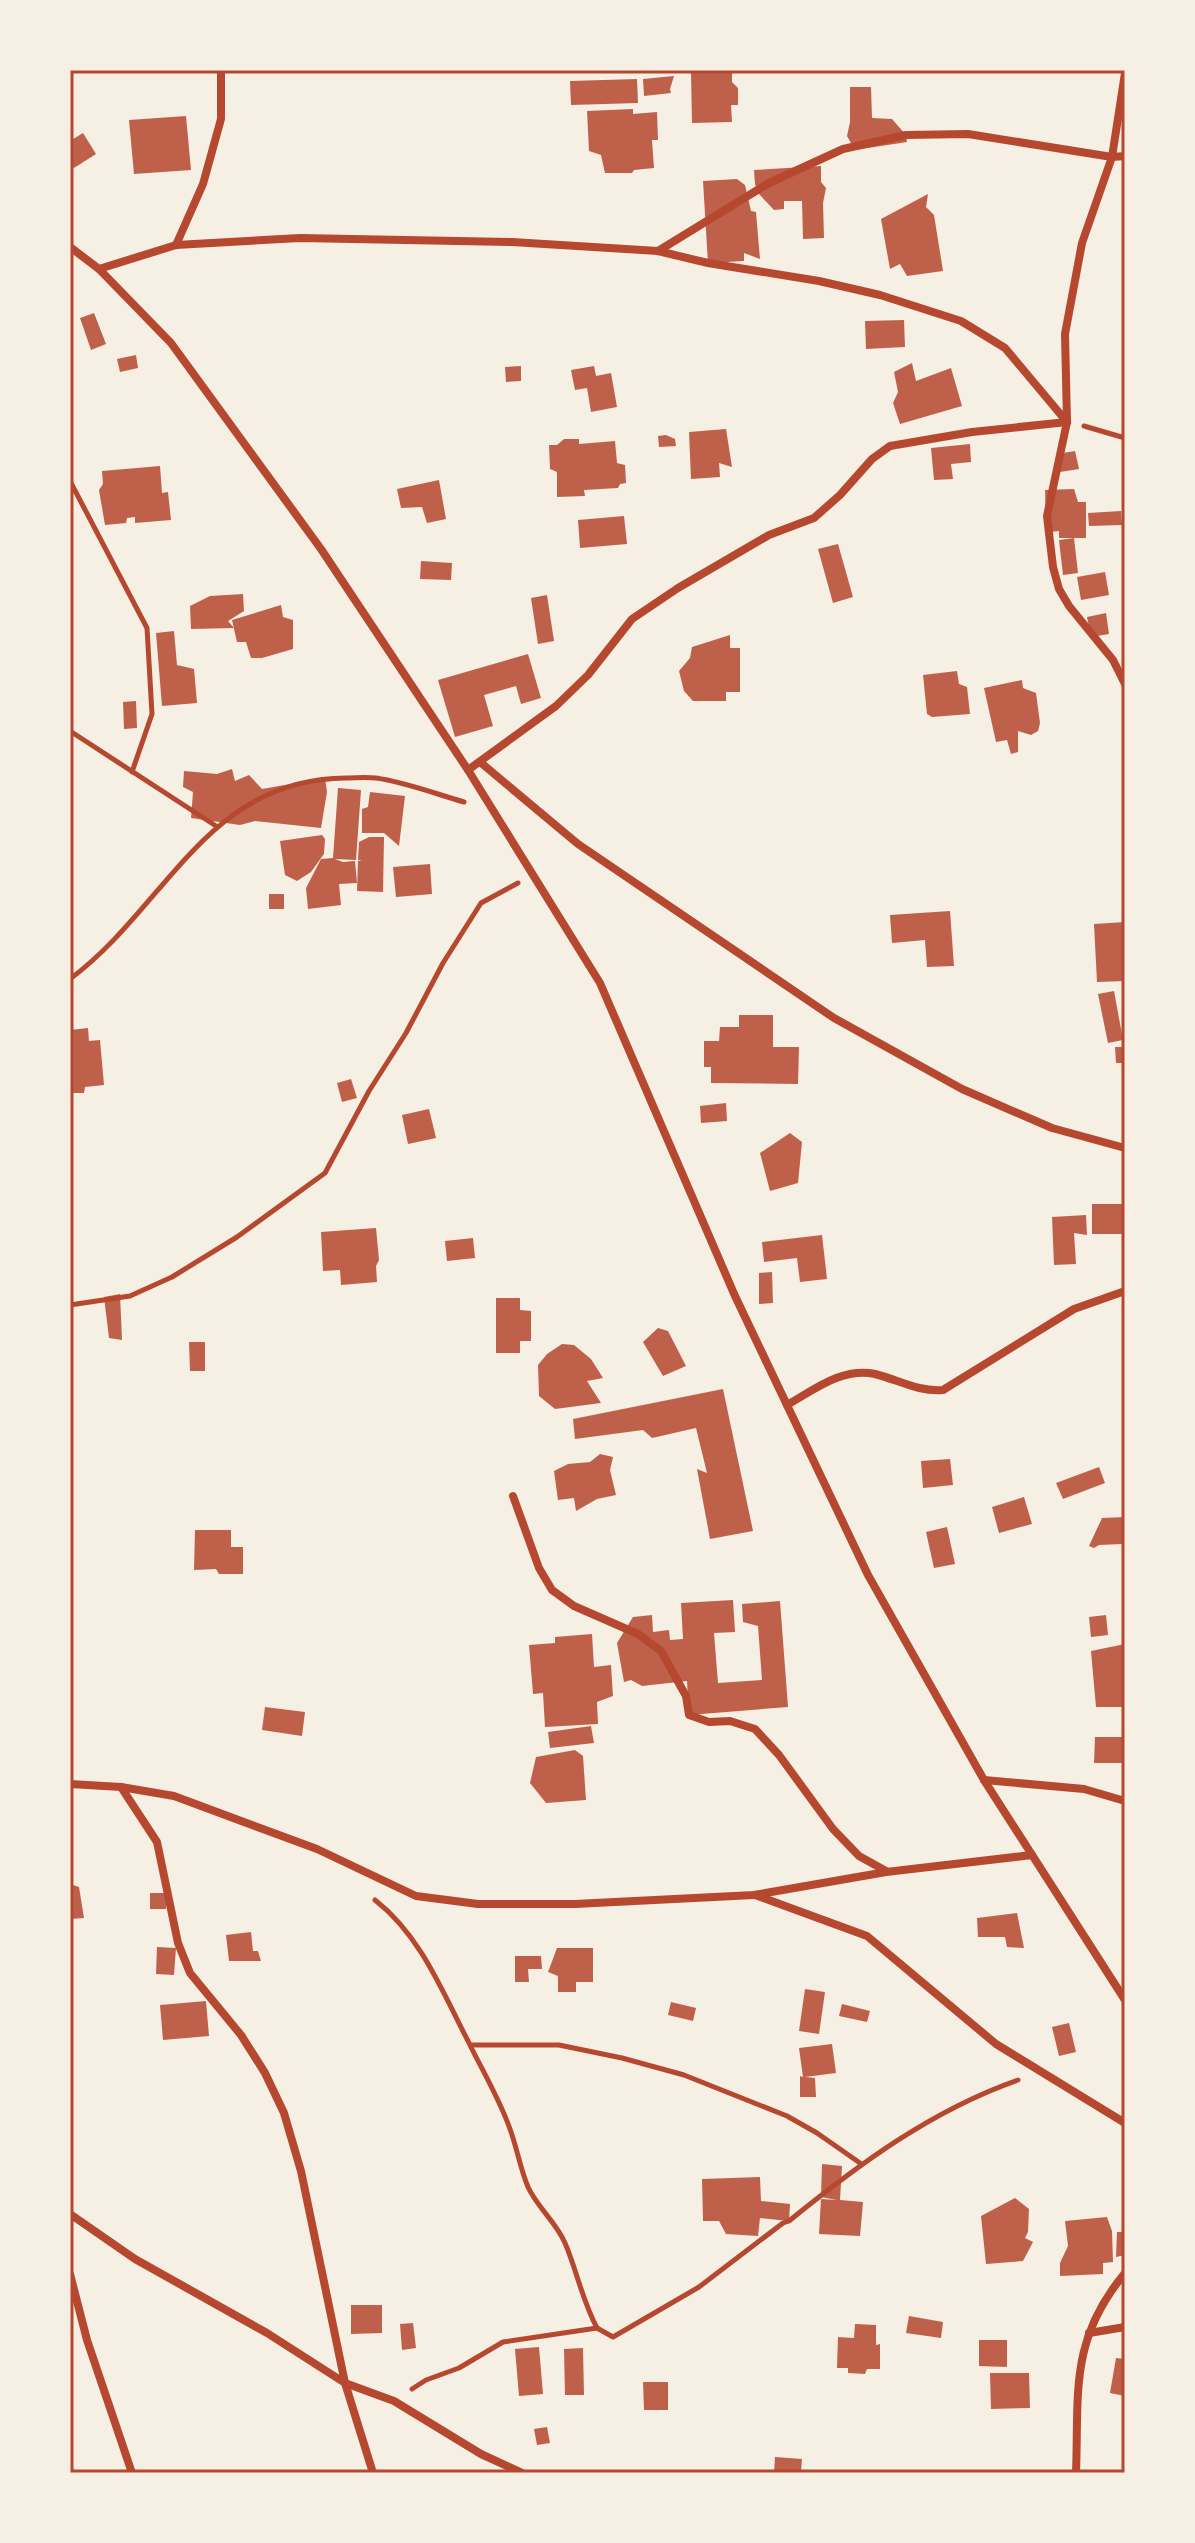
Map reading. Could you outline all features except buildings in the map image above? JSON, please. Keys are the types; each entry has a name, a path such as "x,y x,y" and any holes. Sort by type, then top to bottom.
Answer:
{"street":[{"path":"176,245 203,184 221,119 221,70"},
{"path":"1125,73 1112,157 1082,243 1065,334 1067,422 1047,516 1059,589 1069,606 1100,642 1125,684"},
{"path":"658,251 769,183 843,149 906,135 968,134 1112,157 1125,156"},
{"path":"99,269 176,245 300,238 512,242 658,251 708,263 834,284 961,321 1005,348 1067,422"},
{"path":"70,247 99,269 171,343 321,549 468,770 600,983 735,1296 868,1575 984,1780 1125,2000"},
{"path":"468,770 556,706 588,675 632,619 769,535 814,518 840,495 872,459 890,446 972,432 1067,422"},
{"path":"480,762 578,844 834,1018 962,1089 1052,1128 1125,1148"},
{"path":"787,1405 830,1380 858,1373 875,1374 929,1391 943,1390 1074,1309 1125,1291"},
{"path":"513,1496 539,1568 552,1590 574,1606 638,1634 661,1651 686,1696 689,1715 709,1722 730,1721 755,1729 779,1755 833,1829 859,1856 886,1872"},
{"path":"984,1780 1084,1789 1125,1801"},
{"path":"70,1784 121,1787 174,1796 317,1849 416,1896 478,1904 575,1904 754,1895 886,1872 1032,1855"},
{"path":"121,1787 157,1842 178,1943 190,1973 241,2035 265,2073 284,2113 301,2171 345,2383 373,2473"},
{"path":"754,1895 867,1936 996,2044 1125,2123"},
{"path":"70,2214 135,2259 267,2333 345,2383 394,2401 481,2454 522,2473"},
{"path":"1076,2473 1077,2386 1089,2333 1111,2289 1125,2273"},
{"path":"70,2274 87,2340 132,2473"},
{"path":"1089,2333 1125,2327"}],"path":[{"path":"1067,422 1125,438"},
{"path":"70,481 147,628 152,714 132,772"},
{"path":"70,731 216,826"},
{"path":"70,979 83,970 126,925 216,826 248,804 284,786 325,778 376,778 492,810"},
{"path":"70,1305 130,1296 172,1277 237,1237 325,1173 369,1091 481,903 533,875"},
{"path":"370,1896 390,1912 413,1940 435,1976 511,2131 530,2192 564,2240 584,2303 597,2328 613,2337 699,2287 789,2221 860,2163 960,2104 1042,2072"},
{"path":"470,2045 559,2045 684,2075 787,2116 860,2163"},
{"path":"394,2401 426,2380 459,2368 503,2342 597,2328"}]}
